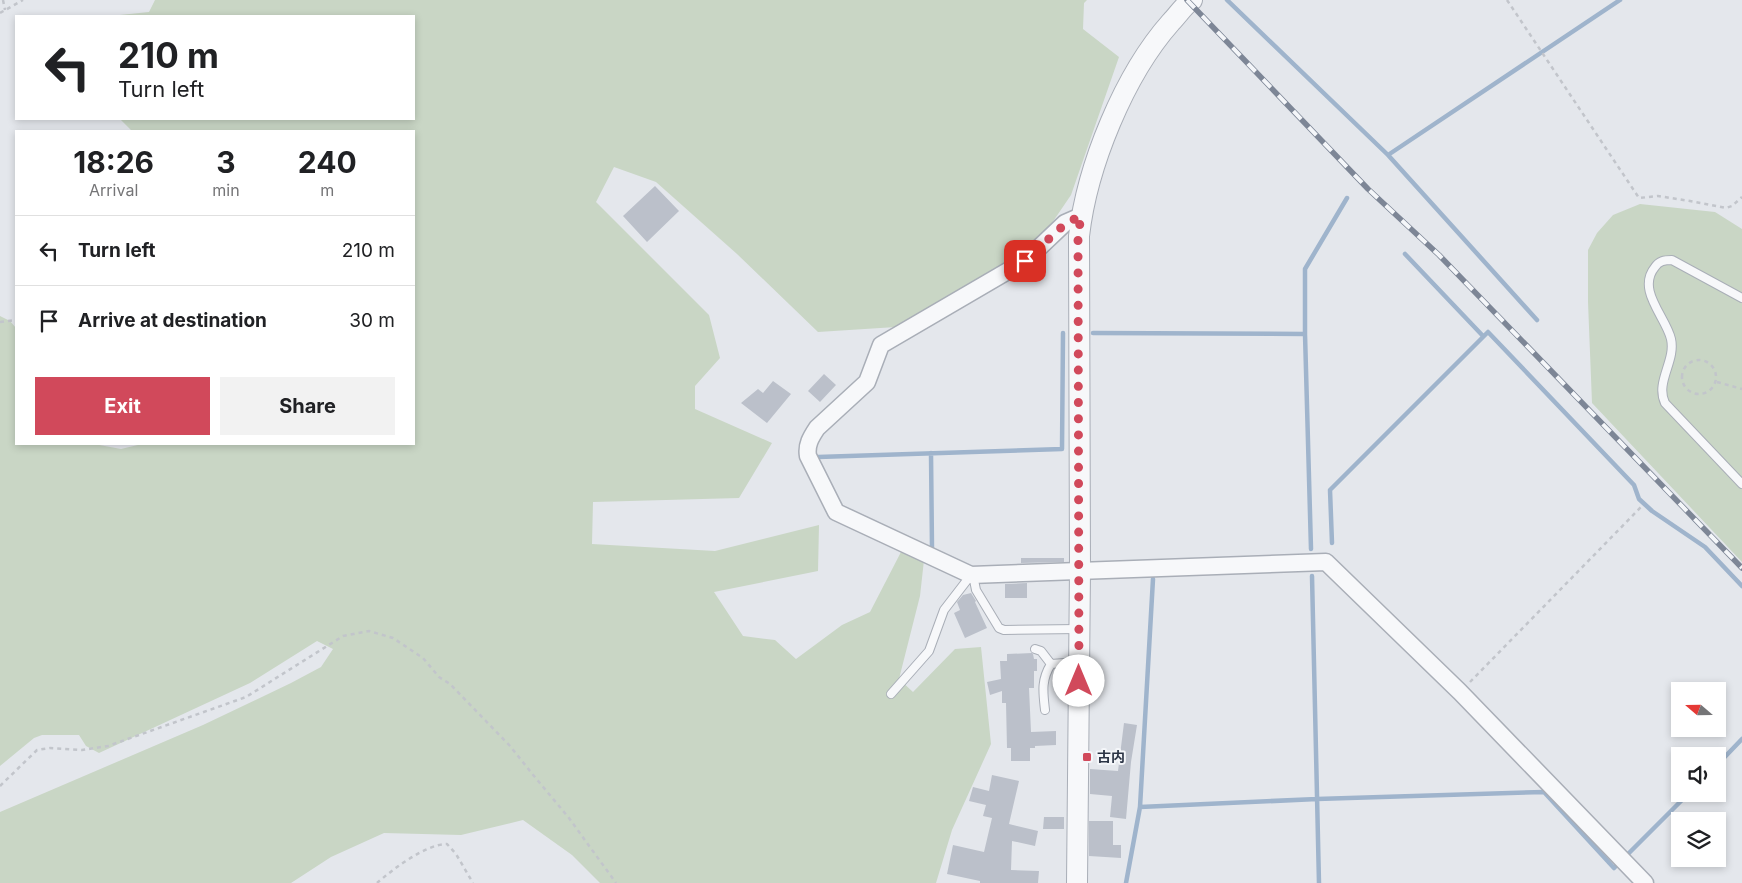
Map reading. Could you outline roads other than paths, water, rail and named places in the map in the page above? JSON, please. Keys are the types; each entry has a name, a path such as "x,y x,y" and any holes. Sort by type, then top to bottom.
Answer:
{"street":[{"path":"1077,883 1080,570 1078,236 1081,216 1096,163 1111,123 1132,79 1156,38 1192,0"},
{"path":"1081,216 1066,223 1025,261 881,345 867,382 817,428 806,448 808,456 836,512 972,575 1326,562 1460,692 1645,883"}],"lane":[{"path":"1742,298 1672,260 1659,263 1653,269 1650,276 1651,295 1671,340 1671,350 1661,395 1665,403 1742,484"},
{"path":"972,575 976,590 999,628 1004,630 1079,629"},
{"path":"891,694 929,651 944,610 972,575"},
{"path":"1035,649 1041,651 1051,664"},
{"path":"1051,664 1079,662"},
{"path":"1045,710 1042,688 1051,664"}],"waterway":[{"path":"1227,0 1388,155 1537,320"},
{"path":"1388,155 1620,0"},
{"path":"1311,549 1305,269 1347,198"},
{"path":"1405,254 1483,336"},
{"path":"1332,543 1330,490 1488,332 1634,485 1639,499 1652,511 1705,547 1742,586"},
{"path":"818,457 1062,449 1063,333"},
{"path":"1093,333 1305,334"},
{"path":"931,453 932,548"},
{"path":"1312,576 1319,883"},
{"path":"1126,883 1140,807 1153,579"},
{"path":"1726,756 1742,739"},
{"path":"1140,807 1544,792 1614,868 1620,862"},
{"path":"1625,857 1680,802"}],"railway":[{"path":"1187,0 1368,189 1439,255 1742,568"}],"place":[{"name":"古内","path":"1087,757"}]}
